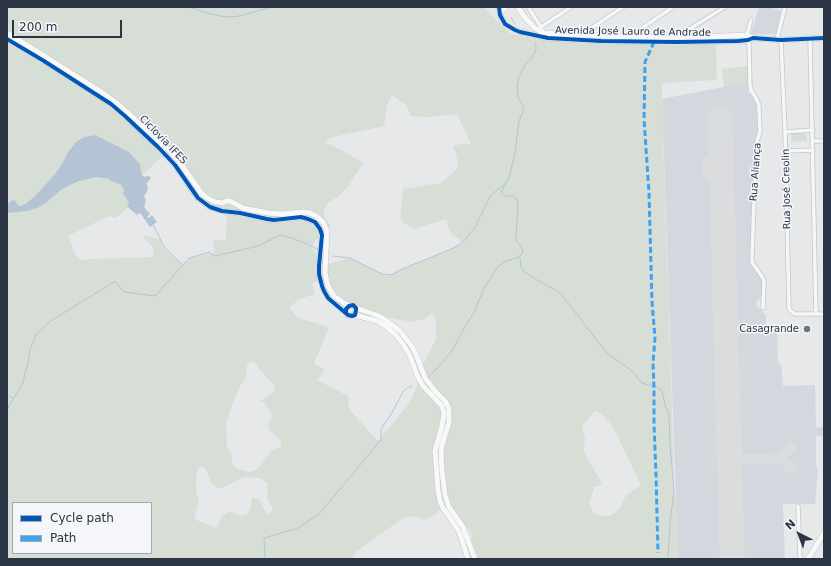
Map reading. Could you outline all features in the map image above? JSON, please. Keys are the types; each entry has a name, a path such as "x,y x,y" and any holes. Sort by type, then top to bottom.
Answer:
{"street":[{"path":"499,10 506,7"},
{"name":"Avenida José Lauro de Andrade","path":"518,7 526,19 535,28 580,35 628,38 824,38"},
{"path":"528,7 541,29 571,7"},
{"path":"580,35 623,7"},
{"path":"628,38 673,7"},
{"path":"678,38 683,33 725,7"},
{"name":"Rua José Creolin","path":"785,7 779,39 786,151 790,309 792,313 795,314 824,314"},
{"name":"Avenida José Lauro de Andrade","path":"499,10 505,24 515,30 548,38 647,42 684,42 749,38"},
{"name":"Rua Aliança","path":"751,20 749,38 750,86 759,103 760,119 760,135 756,144 752,262 764,280 764,308"},
{"path":"7,34 114,101 171,152 202,194 209,200 223,203 228,200 244,208 274,214 310,213 320,219 327,231 325,273 328,286 334,296 349,306 353,306 387,320 400,331 416,354 425,378 448,406 449,422 442,445 441,454 444,495 449,507 463,527 475,559"},
{"path":"7,39 111,104 167,156 198,198 210,207 222,211 274,220 301,217 315,222 322,235 319,274 322,286 328,298 350,316 355,315 377,321 396,335 410,356 423,386 442,406 444,414 435,451 438,490 443,508 460,534 468,559"},
{"path":"810,39 816,314"},
{"path":"785,132 813,130"},
{"path":"813,141 824,141"},
{"path":"786,151 813,150"},
{"path":"222,211 221,207 223,203"},
{"path":"230,212 233,208 233,203"},
{"path":"346,313 346,309 349,306"},
{"path":"355,315 356,308"},
{"path":"798,506 800,559"},
{"path":"808,559 824,534"}],"shaded area":[{"path":"7,7 483,7 511,34 548,41 660,43 660,45 716,42 717,80 662,83 674,495 676,496 678,559 466,559 474,554 471,542 472,533 449,504 424,520 414,516 403,518 356,552 352,559 7,559 7,213 27,211 47,202 64,188 79,181 97,177 108,179 120,184 129,202 127,205 128,207 116,218 109,216 68,236 75,254 81,260 153,257 153,248 143,237 143,235 160,239 164,249 183,265 191,257 214,253 213,240 226,240 227,215 215,212 203,206 194,199 175,170 163,156 142,175 140,164 129,152 95,135 84,137 73,145 55,174 34,197 24,205 19,206 11,201 7,205","holes":["392,95 406,105 411,116 428,117 457,114 471,144 453,146 458,162 456,170 441,183 403,189 400,218 402,222 414,229 446,219 453,236 458,238 463,244 386,276 349,258 328,264 327,258 317,255 311,247 322,232 331,226 324,216 326,205 341,194 350,184 363,163 326,143 328,138 384,126 387,105","328,278 330,286 339,298 382,316 411,322 425,319 432,313 436,320 436,339 421,369 417,386 409,404 378,441 349,409 348,396 317,380 325,369 314,364 329,327 298,318 289,308 299,299 315,294 312,283","251,361 256,363 258,368 274,385 275,391 260,401 264,403 272,413 272,418 268,429 281,441 281,446 271,452 259,467 254,471 249,472 233,466 231,452 227,448 226,423 239,388 246,377 247,366","595,411 601,413 613,427 641,485 625,497 620,508 611,516 601,516 594,513 589,504 594,489 593,486 599,486 602,483 588,460 584,450 585,437 582,429 583,425","199,466 206,468 211,483 220,489 244,477 260,478 268,484 267,498 273,509 268,515 259,499 252,498 248,514 240,516 229,511 222,517 216,528 194,519 199,501 196,491 196,478"]},
{"path":"759,7 769,7 781,11 776,34 751,34"},
{"path":"749,66 749,82 724,87 722,69"},
{"path":"749,82 748,92 758,102 758,133 755,145 750,221 750,257 751,264 762,280 764,294 757,301 756,305 766,315 766,330 777,330 778,363 781,363 783,386 815,385 816,427 824,428 824,436 816,436 816,467 818,468 815,504 783,504 785,559 678,559 662,99"},
{"path":"806,132 807,141 791,142 791,133"}],"water":[{"path":"95,135 129,152 140,164 142,175 144,177 149,176 151,178 146,184 148,186 147,192 144,196 146,200 144,207 150,214 147,217 149,218 152,215 157,222 150,227 141,214 139,213 137,215 128,207 127,205 129,202 123,194 124,190 120,184 108,179 97,177 79,181 68,186 37,208 27,211 7,213 7,205 11,201 14,200 19,206 24,205 34,197 55,174 68,152 76,142 84,137"}],"waterway":[{"path":"189,7 206,13 230,17 272,7"},
{"path":"511,18 515,24"},
{"path":"428,377 452,351 475,311 483,290 496,269 506,261 519,257 523,252 521,246 517,242 516,237 517,199 513,196 503,195 501,192 509,178 515,153 519,121 524,109 518,97 517,87 519,77 525,65 531,59 536,50 535,43"},
{"path":"333,256 350,258 378,272 391,275 459,245 466,239 475,227 491,195 506,183"},
{"path":"153,225 165,248 183,265"},
{"path":"7,411 22,385 30,350 36,334 52,320 114,282 117,283 125,292 155,296 189,258 210,252 215,256 258,246 280,235 303,242 319,250"},
{"path":"520,258 523,271 559,292 609,355 631,370 642,383 659,388 662,391 665,405 669,414 674,491 670,522 668,559"},
{"path":"264,559 264,538 298,528 320,513 381,440 381,429 403,392 412,386"},
{"path":"7,395 13,398"}],"taxiway":[{"path":"721,154 716,155 708,161 706,170 719,189 722,204"},
{"path":"729,438 733,451 742,459 781,458 791,448"},
{"path":"781,458 791,468"},
{"path":"730,480 734,468 742,459"}],"runway":[{"path":"720,118 732,559"}],"marked path":[{"path":"654,42 645,62 644,119 649,193 652,302 655,338 653,363 658,553"}],"cycle path":[{"path":"499,7 500,15 505,24 520,32 548,38 601,41 676,42 738,41 753,38 781,40 824,38"},
{"name":"Ciclovia IFES","path":"7,39 111,104 158,147 175,165 198,198 210,207 222,211 267,219 274,220 301,217 315,222 322,235 319,266 322,286 328,298 348,315 355,315 356,308 353,305 349,306 346,309 346,313"}],"place":[{"name":"Casagrande","path":"807,329"}]}
